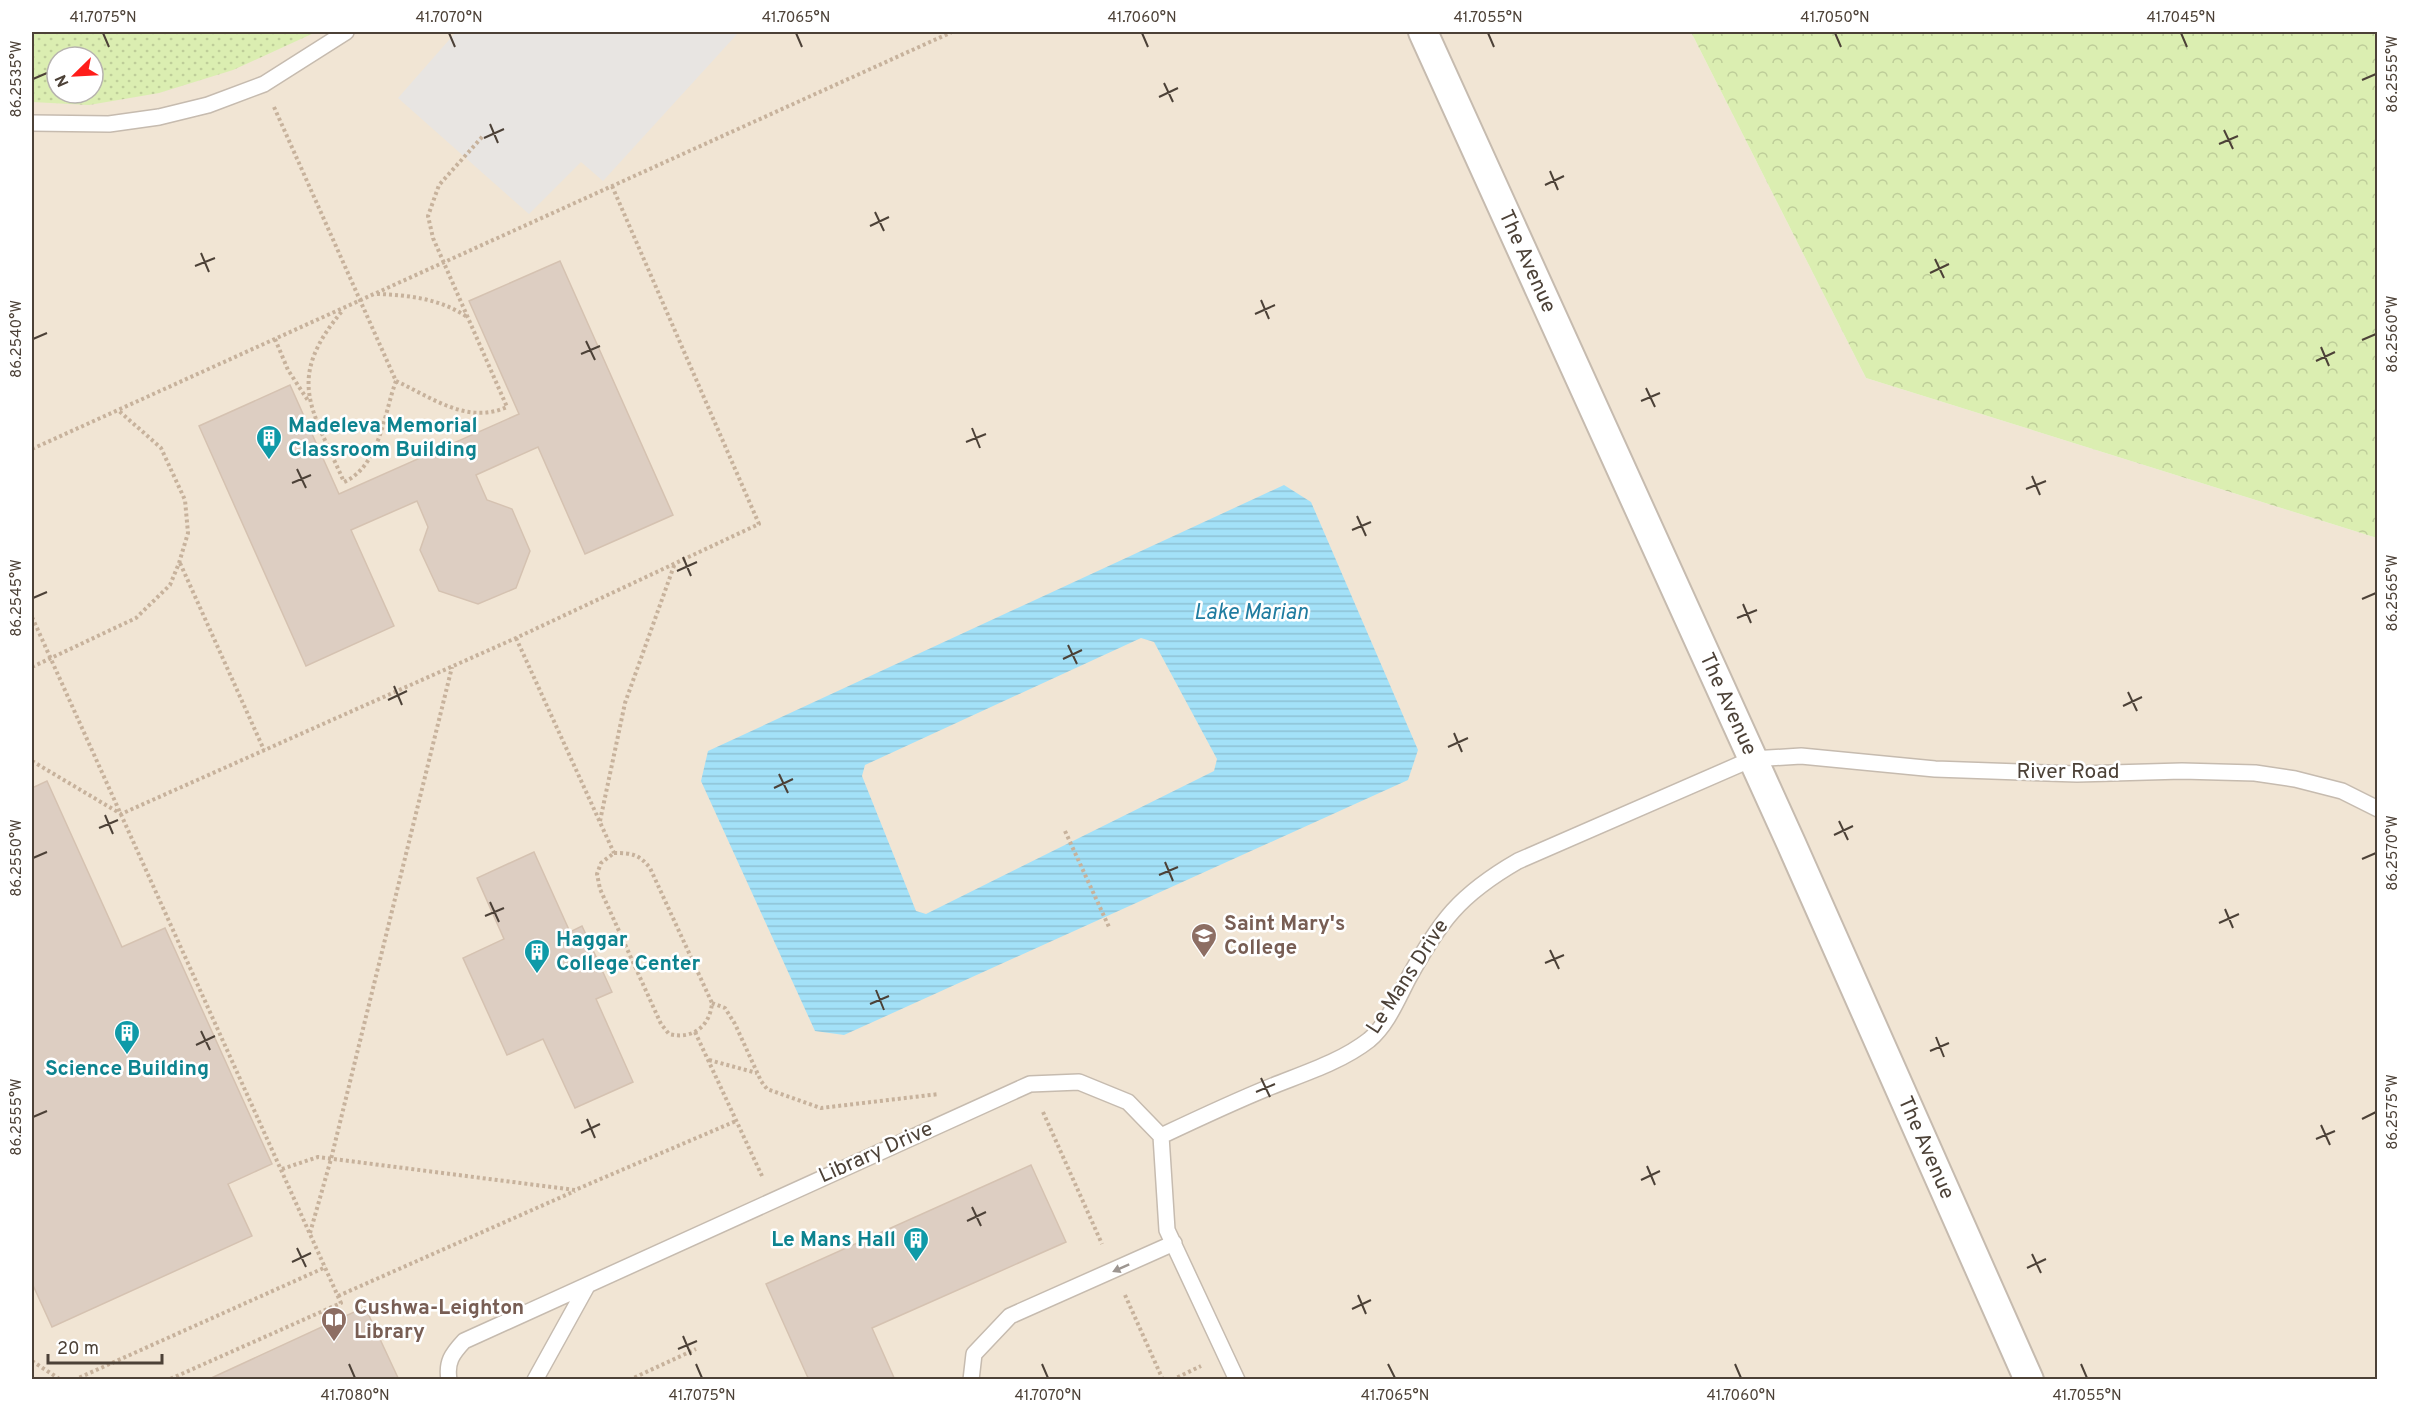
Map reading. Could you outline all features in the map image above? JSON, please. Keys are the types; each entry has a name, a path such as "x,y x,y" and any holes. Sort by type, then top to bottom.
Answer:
{"street":[{"name":"The Avenue","path":"1423,32 1752,759 2029,1380"}],"lane":[{"path":"32,123 109,124 159,117 208,105 264,84 346,32"},
{"name":"River Road","path":"1752,759 1801,756 1935,769 2054,773 2255,773 2295,779 2342,791 2378,809"},
{"name":"Le Mans Drive","path":"1161,1136 1233,1102 1330,1062 1368,1040 1383,1024 1433,935 1458,902 1485,880 1518,861 1752,759"},
{"name":"Library Drive","path":"449,1380 447,1368 451,1354 464,1341 772,1199 1030,1084 1079,1082 1128,1102 1161,1136"},
{"path":"1161,1136 1167,1230 1237,1380"},
{"path":"971,1380 974,1354 1010,1316 1174,1243"},
{"path":"535,1380 587,1286"}],"path":[{"path":"32,449 952,32"},
{"path":"264,84 396,381 444,406 461,411 483,413 507,407 433,238 428,216 439,185 483,136"},
{"path":"121,814 516,638 759,524 612,186"},
{"path":"376,294 405,295 437,302 468,317"},
{"path":"309,403 307,379 311,359 321,338 345,308"},
{"path":"275,339 288,370 309,403 344,482 350,479 372,455 396,381"},
{"path":"32,667 136,618 170,585 180,563 188,533 185,500 161,448 118,410"},
{"path":"180,563 264,750"},
{"path":"600,821 625,703 675,563"},
{"path":"32,617 341,1303 168,1380"},
{"path":"516,638 614,853"},
{"path":"310,1233 331,1159 452,666"},
{"path":"32,761 121,814"},
{"path":"1065,831 1109,927"},
{"path":"614,853 633,853 642,858 650,868 712,1003 711,1014 701,1029 677,1036 669,1034 657,1014 600,889 597,874 600,863 614,853"},
{"path":"712,1003 725,1008 767,1089 820,1108 949,1092"},
{"path":"695,1032 772,1199"},
{"path":"708,1059 758,1074"},
{"path":"1030,1084 1163,1380"},
{"path":"338,1296 736,1121"},
{"path":"281,1169 318,1157 575,1191"},
{"path":"74,1380 326,1268"},
{"path":"629,1380 696,1349"},
{"path":"32,1361 61,1380"}],"shaded area":[{"name":"Saint Mary's College","path":"32,32 1691,32 1866,378 2377,538 2377,1379 32,1379"},
{"path":"456,32 739,32 603,181 581,162 529,214 398,98"}],"green space":[{"path":"32,32 316,32 233,70 159,93 105,102 105,45 45,45 45,103 32,102"},
{"path":"1691,32 2377,32 2377,538 1866,378"}],"water":[{"name":"Lake Marian","path":"1284,485 1311,502 1418,750 1408,780 844,1035 815,1031 701,781 708,751","holes":["1141,638 1154,642 1217,759 1214,771 926,914 916,911 862,776 865,765"]}],"building":[{"name":"Madeleva Memorial Classroom Building","path":"560,261 673,515 585,554 538,447 476,475 487,500 512,509 530,551 516,588 478,604 439,591 420,550 428,527 417,501 351,530 394,626 306,666 199,426 290,385 339,494 519,414 469,301"},
{"name":"Science Building","path":"47,781 122,947 165,928 272,1164 228,1184 252,1236 52,1327 32,1283 32,788"},
{"name":"Haggar College Center","path":"534,852 570,932 582,926 612,992 596,999 633,1082 575,1108 543,1039 507,1055 463,958 504,939 477,878"},
{"name":"Le Mans Hall","path":"1031,1165 1066,1242 872,1328 895,1380 809,1380 766,1284"},
{"name":"Cushwa-Leighton Library","path":"365,1307 399,1380 207,1380"}],"place":[{"name":"Madeleva Memorial Classroom Building","path":"269,461"},
{"name":"Saint Mary's College","path":"1204,959"},
{"name":"Haggar College Center","path":"537,975"},
{"name":"Science Building","path":"127,1056"},
{"name":"Le Mans Hall","path":"916,1263"},
{"name":"Cushwa-Leighton Library","path":"334,1343"}]}
